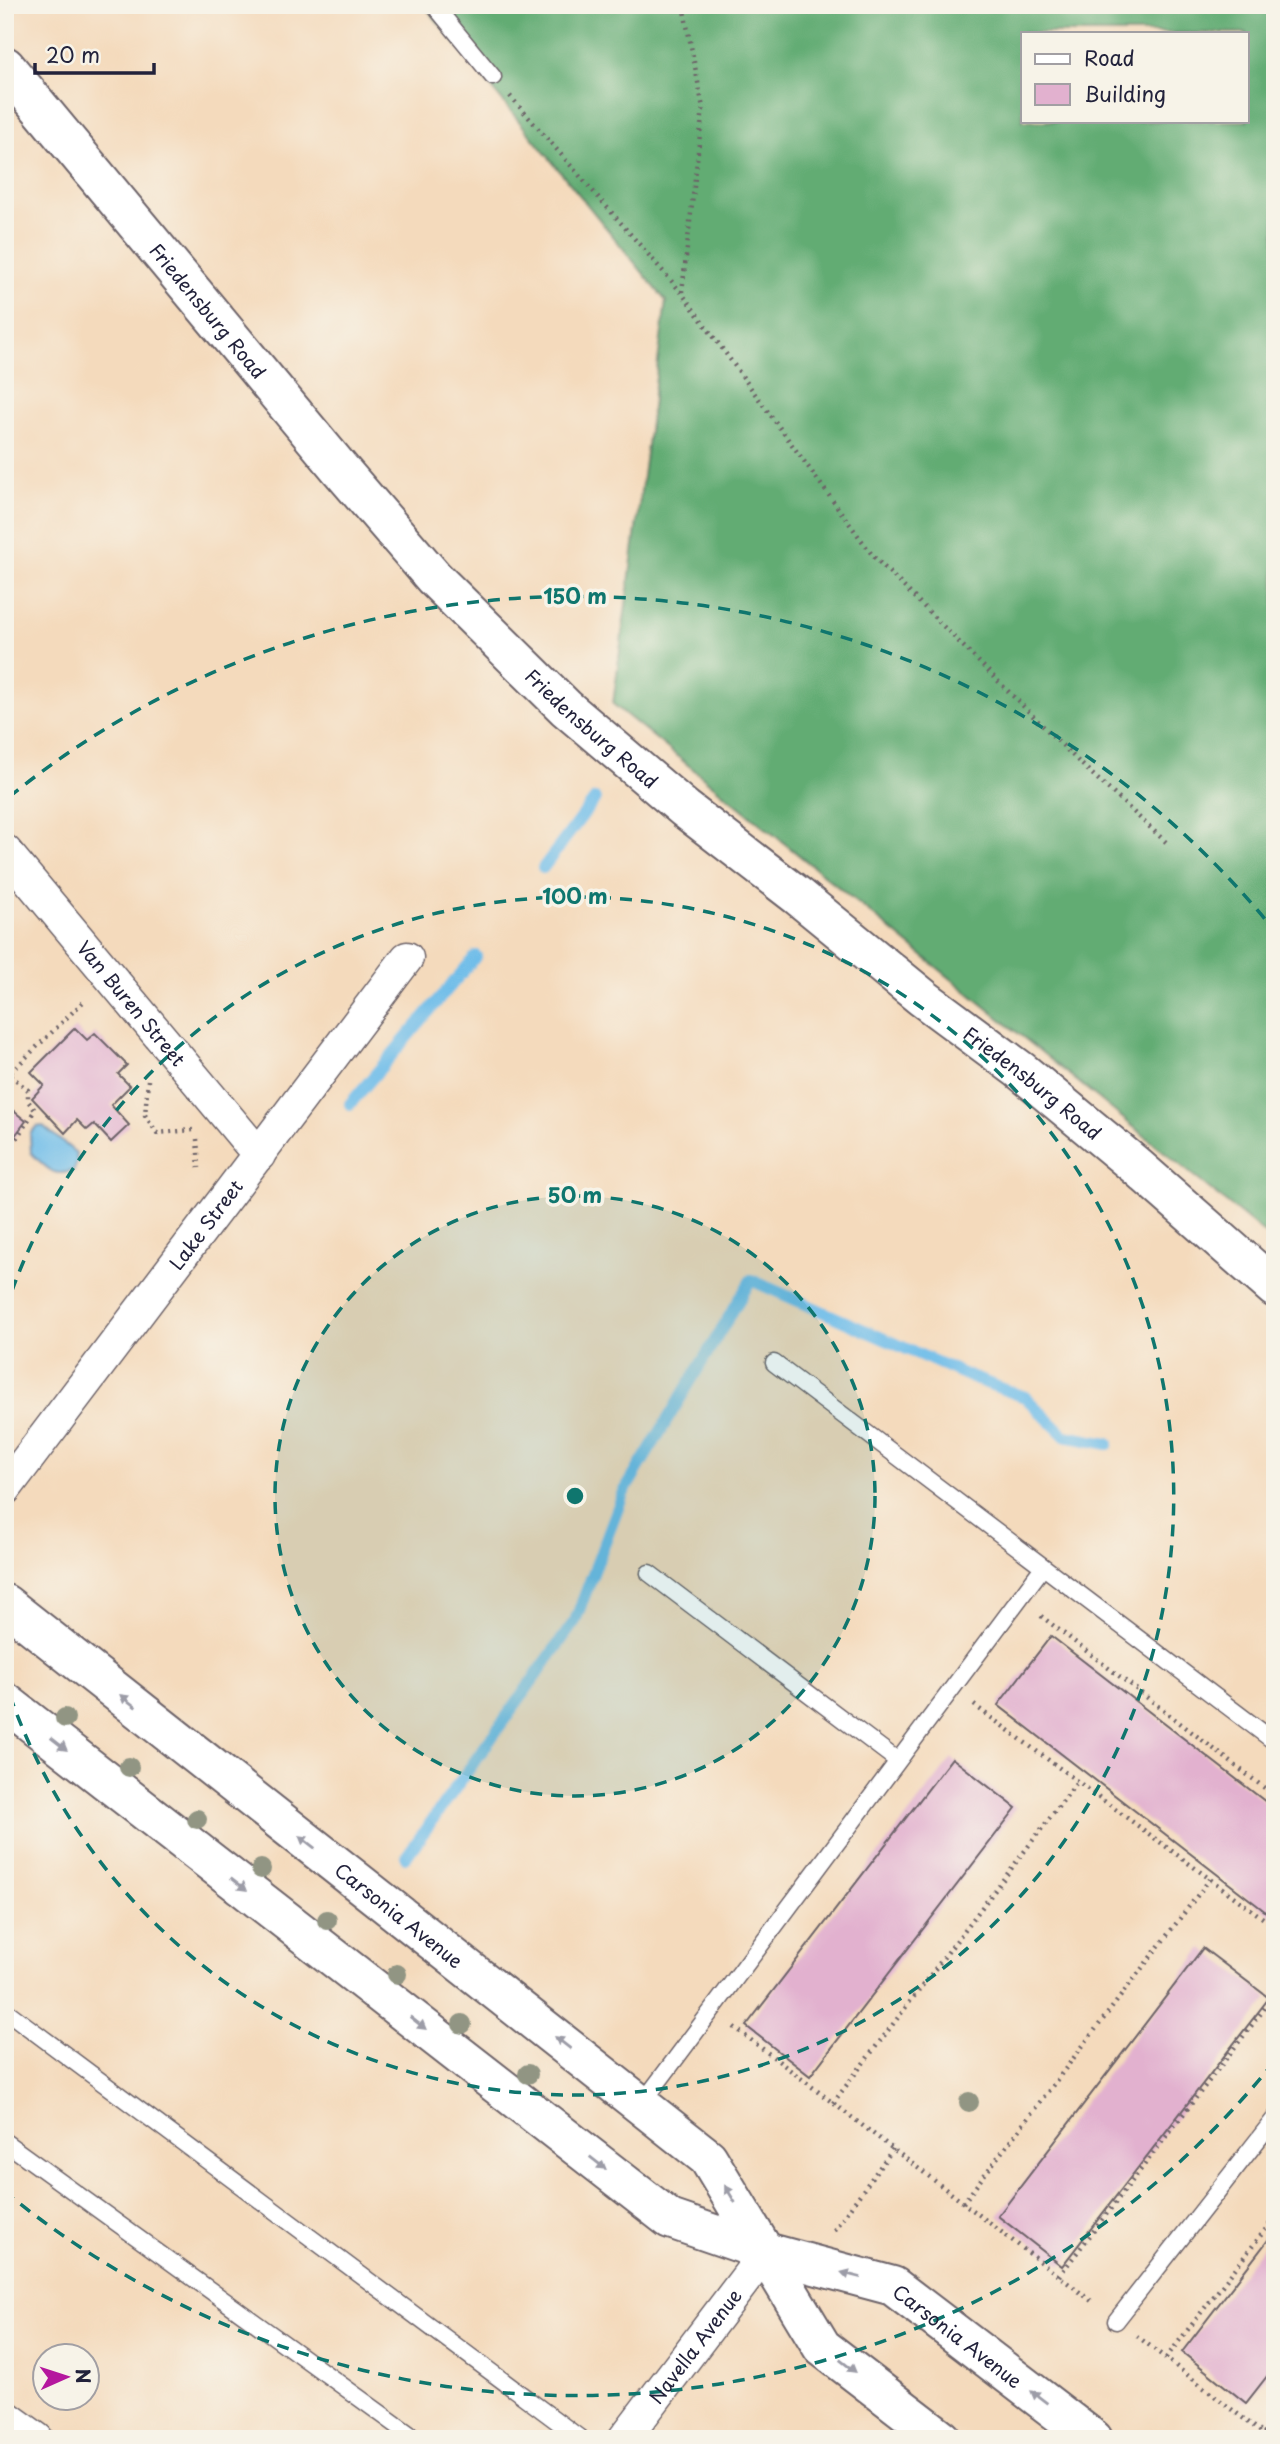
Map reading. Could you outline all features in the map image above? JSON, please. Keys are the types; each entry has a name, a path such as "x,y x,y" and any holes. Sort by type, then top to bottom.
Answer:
{"street":[{"name":"Friedensburg Road","path":"5,66 425,568 566,708 685,809 798,896 923,998 1031,1079 1135,1165 1275,1288"},
{"name":"Van Buren Street","path":"5,851 259,1156"},
{"name":"Lake Street","path":"5,1489 407,958"},
{"name":"Carsonia Avenue","path":"5,1604 708,2158 822,2347 942,2439"},
{"name":"Carsonia Avenue","path":"5,1702 670,2219 766,2252 893,2287 1093,2439"},
{"name":"Navella Avenue","path":"624,2439 766,2252"},
{"path":"5,2416 37,2439"}],"lane":[{"path":"434,5 493,77"},
{"path":"774,1363 1275,1741"},
{"path":"641,2105 1043,1567"},
{"path":"649,1573 898,1761"},
{"path":"5,2010 581,2439"},
{"path":"1116,2321 1275,2118"},
{"path":"5,2142 416,2439"}],"path":[{"path":"681,292 703,108 683,5"},
{"path":"493,77 681,292 873,556 1078,761 1167,843"},
{"path":"5,1156 35,1110 28,1101 28,1090 9,1074 86,999"},
{"path":"149,1068 145,1115 157,1133 197,1130 200,1167 193,1178"},
{"path":"1034,1625 1042,1615 1275,1796"},
{"path":"965,1715 981,1694"},
{"path":"973,1704 1275,1927"},
{"path":"833,2103 1078,1781"},
{"path":"963,2203 1210,1879"},
{"path":"1059,2276 1275,1995"},
{"path":"728,2022 1270,2439"},
{"path":"847,2213 893,2149"},
{"path":"1166,2358 1275,2217"},
{"path":"1264,2434 1275,2420"}],"green space":[{"path":"424,5 1275,5 1275,1242 613,704 666,301"}],"water":[{"path":"43,1126 76,1153 74,1170 55,1172 31,1153 30,1134 36,1127"}],"building":[{"path":"75,1028 87,1040 95,1033 127,1065 118,1074 130,1086 111,1105 129,1125 111,1142 94,1124 87,1130 77,1120 65,1133 32,1098 44,1085 31,1072"},
{"path":"5,1104 26,1121 5,1149"},
{"path":"1051,1636 1275,1809 1275,1919 998,1705"},
{"path":"952,1758 1016,1808 810,2076 746,2026"},
{"path":"1203,1948 1269,1998 1062,2266 998,2216"},
{"path":"1275,2231 1275,2366 1246,2403 1182,2352"}],"waterway":[{"path":"543,868 595,799"},
{"path":"350,1104 476,956"},
{"path":"406,1857 575,1621 623,1494 751,1280 970,1377 1025,1397 1065,1436 1108,1444"}]}
